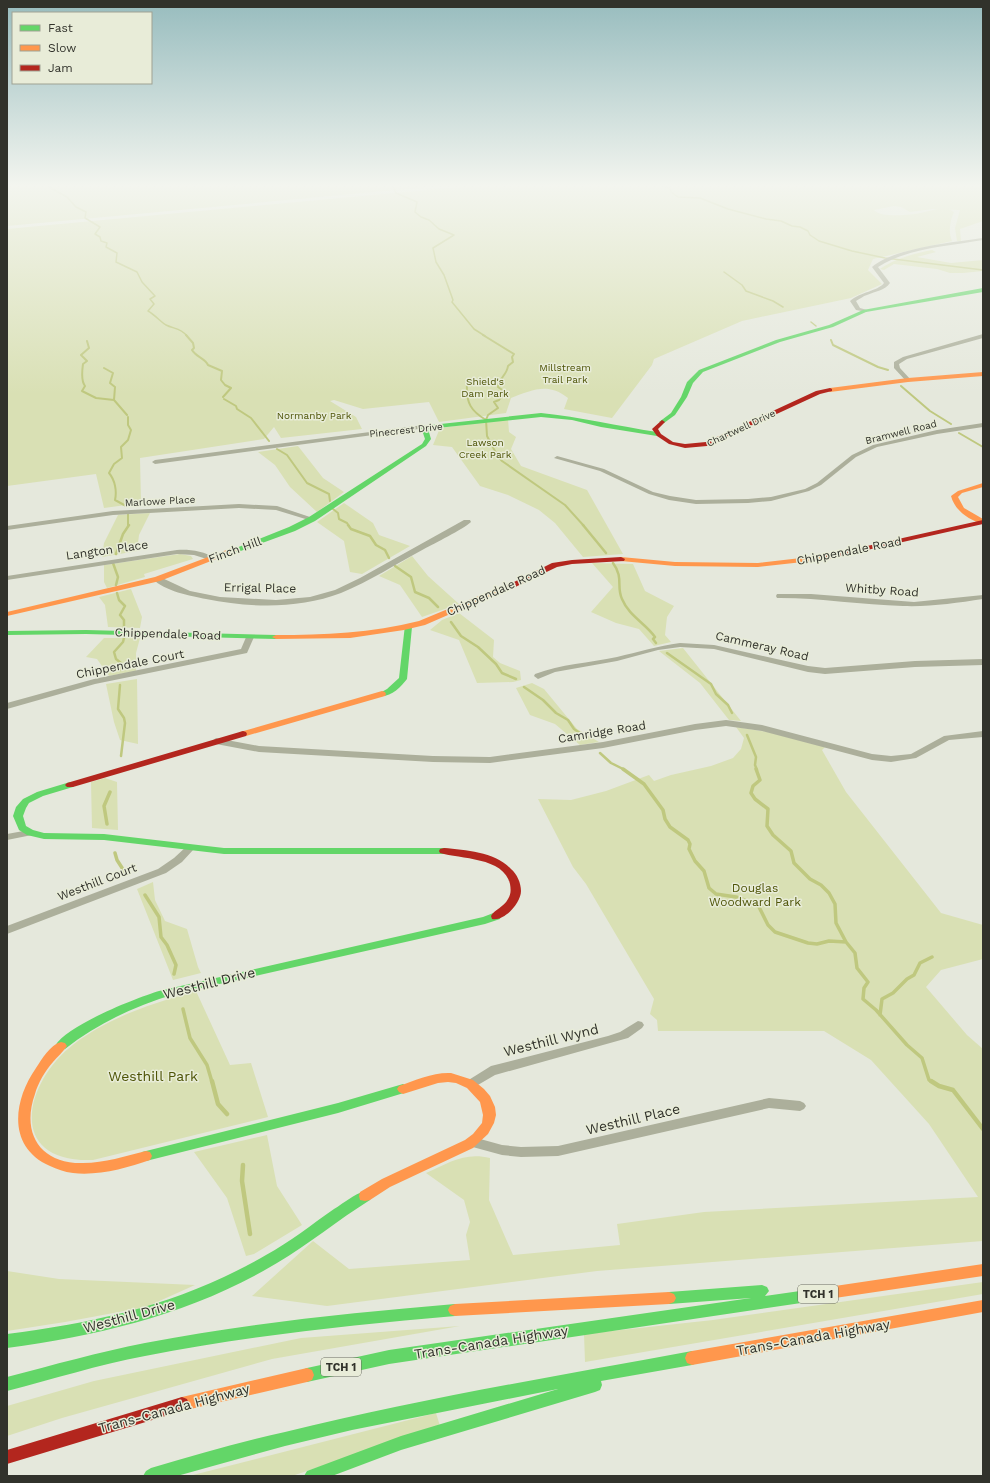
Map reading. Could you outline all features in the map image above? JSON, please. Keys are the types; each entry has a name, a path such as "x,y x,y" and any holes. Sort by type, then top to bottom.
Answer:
{"main road":[{"path":"657,434 655,430 658,425 673,414 684,397 690,382 701,371 778,340 831,326 865,311 983,290"},
{"name":"Chartwell Drive","path":"657,434 672,443 696,447 707,444 818,392 908,380 983,374"},
{"name":"Pinecrest Drive","path":"424,428 541,415 572,418 601,425 657,434"},
{"name":"Finch Hill","path":"7,614 157,579 210,558 292,529 312,519 380,476 424,445 428,439 424,428"},
{"path":"983,485 960,492 954,496 954,502 960,508 983,522"},
{"name":"Chippendale Road","path":"7,634 86,632 250,637 332,636 408,627 493,594 555,565 572,562 594,559 617,559 675,564 758,565 833,556 983,522"},
{"path":"29,833 19,825 19,811 24,803 32,797 52,789 390,691 403,679 408,627"},
{"name":"Westhill Drive","path":"7,1341 97,1327 166,1309 222,1285 283,1251 360,1198 386,1183 472,1142 486,1130 490,1117 490,1110 486,1097 471,1084 456,1078 437,1080 338,1108 91,1169 59,1167 50,1164 38,1156 28,1145 21,1126 23,1105 28,1088 43,1064 58,1047 77,1032 93,1023 133,1004 174,990 493,917 512,903 516,892 516,886 512,877 499,864 484,858 461,854 402,850 241,852 190,848 120,838 43,836 29,833"},
{"name":"Trans-Canada Highway","path":"7,1456 166,1408 277,1381 374,1360 983,1270"},
{"path":"795,1288 954,1274"},
{"path":"7,1384 100,1359 153,1348 273,1329 395,1315 456,1310 616,1302 771,1290"},
{"name":"Trans-Canada Highway","path":"151,1476 226,1453 341,1424 456,1400 983,1306"},
{"path":"840,1332 959,1320"},
{"path":"312,1476 401,1443 502,1414 658,1364"}],"street":[{"path":"865,311 858,309 852,301 864,294 883,288 887,283 874,267 887,260 899,256"},
{"path":"908,380 896,368 896,363 905,358 983,336"},
{"name":"Bramwell Road","path":"557,458 602,470 651,492 669,498 696,502 722,503 771,499 807,490 819,484 854,456 875,446 937,432 983,426"},
{"name":"Pinecrest Drive","path":"155,462 295,442 424,428"},
{"name":"Marlowe Place","path":"7,528 113,513 239,506 277,508 312,519"},
{"name":"Errigal Place","path":"157,579 173,588 205,597 223,600 284,602 308,600 327,596 349,588 467,522"},
{"name":"Langton Place","path":"7,578 64,568 177,552 203,555 210,558"},
{"name":"Whitby Road","path":"780,596 798,595 903,604 924,604 983,597"},
{"name":"Chippendale Court","path":"7,706 94,682 234,654 244,651 250,637"},
{"name":"Cammeray Road","path":"538,676 553,670 617,659 658,648 680,645 714,647 796,667 825,671 915,664 983,662"},
{"name":"Camridge Road","path":"216,741 259,749 490,760 603,745 699,726 726,723 762,728 872,757 891,759 913,756 947,738 983,734"},
{"path":"7,837 29,833"},
{"name":"Westhill Court","path":"7,930 162,871 178,860 190,848"},
{"name":"Westhill Wynd","path":"471,1084 491,1070 609,1040 624,1035 638,1025"},
{"name":"Westhill Place","path":"472,1142 502,1150 521,1152 558,1151 769,1104 800,1106"}],"green space":[{"path":"7,256 885,256 873,259 868,270 882,284 851,298 742,321 654,359 652,365 612,418 564,409 568,398 554,390 547,389 533,390 511,398 506,413 439,422 429,402 363,409 334,400 330,401 356,417 362,429 281,438 274,427 264,439 140,458 141,503 104,508 96,474 7,486"},
{"path":"907,256 920,256 917,257 951,263 983,260 983,271 950,273 937,269 894,264 884,270 880,269 898,259"},
{"name":"Lawson Creek Park","path":"508,419 509,432 516,437 511,449 521,466 587,490 623,554 583,557 555,523 539,510 508,495 480,486 452,447 433,445 440,428"},
{"path":"298,446 323,478 344,492 317,512 290,487 275,465 258,452"},
{"path":"344,503 373,523 379,535 410,546 362,574 350,572 344,541 317,522"},
{"path":"150,513 139,535 137,551 102,557 104,543 118,515"},
{"path":"180,554 191,556 193,559 144,574 145,577 107,588 104,582 104,565"},
{"path":"412,556 428,576 459,604 422,617 400,585 379,576"},
{"path":"592,563 633,564 645,591 674,606 667,617 665,635 671,642 654,646 639,629 616,623 591,612 613,587"},
{"path":"131,589 142,617 140,628 108,627 105,605 99,597"},
{"path":"459,613 494,640 493,657 500,663 520,671 521,680 513,682 477,683 459,640 430,630 442,620"},
{"path":"104,638 140,638 136,653 136,671 109,676 97,659 86,657"},
{"path":"683,648 741,721 729,720 700,683 659,651"},
{"path":"137,679 138,744 120,740 114,722 106,684"},
{"path":"532,683 544,689 577,729 599,742 580,745 555,724 530,715 516,688"},
{"name":"Douglas Woodward Park","path":"736,727 768,732 825,747 822,750 846,792 941,913 983,925 983,959 941,970 926,987 967,1035 983,1049 983,1241 597,1271 327,1306 252,1296 313,1241 349,1269 470,1260 466,1235 470,1222 464,1200 426,1173 464,1157 472,1156 490,1158 489,1200 513,1255 620,1245 617,1224 704,1212 978,1197 929,1124 871,1060 824,1031 658,1031 657,1020 650,1014 654,999 586,884 573,867 538,799 571,800 606,791 649,775 654,781 671,775 711,766 733,758 741,749 744,738"},
{"path":"105,778 117,782 118,830 92,828 91,782"},
{"path":"153,882 155,900 165,921 187,929 201,973 173,980 137,889"},
{"name":"Westhill Park","path":"196,991 230,1065 251,1063 268,1117 93,1160 65,1157 46,1148 35,1135 32,1117 35,1098 44,1079 57,1060 74,1044 102,1026 148,1006"},
{"path":"267,1135 277,1186 302,1225 254,1254 246,1256 227,1198 194,1152"},
{"path":"7,1271 59,1279 195,1285 146,1307 7,1331"},
{"path":"983,1282 983,1294 585,1362 584,1334 713,1320"},
{"path":"460,1326 272,1359 62,1418 7,1436 7,1406 94,1381 301,1338"},
{"path":"436,1413 440,1426 292,1476 189,1476"}],"waterway":[{"path":"117,256 116,262 137,272 142,282 155,296 150,299 154,304 148,311 165,324 180,330 187,336"},
{"path":"435,256 436,262 444,275 453,300 452,302 474,329 485,336"},
{"path":"877,256 983,270"},
{"path":"724,272 742,285 746,291 773,301 783,307"},
{"path":"811,322 816,326"},
{"path":"186,335 193,343 194,348 192,350 208,365 222,371 221,380 225,385 231,388 223,397"},
{"path":"483,335 514,354 512,357 513,362 508,366 498,387 505,392 499,400 494,402 498,408 488,415 486,420"},
{"path":"831,340 833,345 878,367 888,370"},
{"path":"87,341 89,348 81,355 87,361 83,364 82,379 85,386 82,391 96,398 114,400"},
{"path":"104,368 113,373 110,383 115,387 114,400"},
{"path":"467,385 467,397 470,406 486,420"},
{"path":"901,386 930,411 951,424"},
{"path":"224,399 251,418 269,441"},
{"path":"114,400 127,415"},
{"path":"126,506 115,500 115,486 109,473 114,464 122,458 121,447 128,440 131,430 128,425 128,417"},
{"path":"486,420 487,436 497,455 502,461 565,505 584,526"},
{"path":"959,433 983,447"},
{"path":"277,449 287,455 307,483 329,494 330,501"},
{"path":"333,509 338,513 339,519 347,523 349,526"},
{"path":"128,514 128,526"},
{"path":"116,554 123,534 129,525"},
{"path":"348,525 351,529 370,536 376,545 385,550 389,558"},
{"path":"583,525 606,553"},
{"path":"113,563 118,577 116,585"},
{"path":"613,563 618,573 620,594 625,605 651,632 655,637 653,639 656,643"},
{"path":"395,566 411,577 415,592 429,598 438,607"},
{"path":"117,593 119,600 125,606 120,615 124,620 124,628"},
{"path":"451,622 461,636 478,647 496,664 502,673 516,679"},
{"path":"120,670 121,663 116,659 114,652 123,642 124,638"},
{"path":"667,653 711,684 716,694 728,705 732,713"},
{"path":"120,685 118,709 124,718 125,723 121,756"},
{"path":"524,687 543,700 556,713 568,720 574,729 587,738"},
{"path":"747,735 756,757 755,765 757,770"},
{"path":"600,753 611,763 623,769"},
{"path":"623,769 644,784 663,810 665,819 670,827 688,840 690,844 689,849 695,861 704,871 709,888 716,894 736,897 758,905 768,925 775,932 808,943 817,944 829,941 846,942"},
{"path":"756,769 760,780 753,786 751,793 755,799 768,809 767,826 773,835 791,851 794,863 810,879 821,885 829,893 835,904 836,923 846,942"},
{"path":"107,824 104,806 110,792"},
{"path":"115,853 117,860 126,874"},
{"path":"145,895 159,917 161,937 167,945 176,965 174,974"},
{"path":"846,942 855,953 857,968 868,982 864,988 863,999 880,1015"},
{"path":"880,1015 882,999 893,993 907,979 914,975 920,963 932,957"},
{"path":"183,1009 190,1038 207,1065 212,1082"},
{"path":"880,1015 907,1045 922,1058 929,1080 931,1081"},
{"path":"212,1081 218,1104 227,1114"},
{"path":"931,1081 939,1086 953,1090 983,1129"},
{"path":"243,1165 242,1181 250,1234"}],"traffic: fast":[{"path":"662,422 673,414 684,397 690,382 701,371 778,341 831,326 865,311 983,290"},
{"path":"235,550 292,529 312,519 424,445 428,439 424,427 541,415 572,418 601,425 657,434"},
{"path":"382,694 390,691 403,679 408,627"},
{"path":"7,633 86,632 276,637"},
{"path":"70,785 40,794 26,801 21,807 18,816 22,828 30,833 44,836 104,837 224,851 444,851"},
{"path":"61,1046 100,1019 144,1000 175,990 485,920 496,916"},
{"path":"146,1156 338,1108 403,1089"},
{"path":"7,1341 78,1330 144,1315 208,1292 240,1277 272,1259 365,1196"},
{"path":"669,1298 762,1291"},
{"path":"307,1375 389,1357 835,1292"},
{"path":"7,1384 89,1362 189,1341 277,1328 455,1310"},
{"path":"151,1476 218,1456 352,1423 488,1395 692,1358"},
{"path":"312,1476 401,1443 595,1385"}],"traffic: slow":[{"path":"830,390 908,380 983,374"},
{"path":"983,485 960,492 954,496 958,506 961,509 983,522"},
{"path":"7,614 157,579 235,550"},
{"path":"621,559 675,564 758,565 827,557"},
{"path":"276,637 313,637 387,631 422,623 506,588"},
{"path":"243,734 382,694"},
{"path":"61,1046 48,1060 37,1076 29,1094 24,1112 25,1129 30,1145 43,1157 62,1166 72,1168 93,1168 146,1156"},
{"path":"365,1196 386,1183 469,1144 478,1138 488,1123 490,1115 489,1107 479,1092 466,1082 451,1077 444,1077 403,1089"},
{"path":"835,1292 983,1270"},
{"path":"455,1310 669,1298"},
{"path":"692,1358 983,1306"},
{"path":"182,1404 307,1375"}],"traffic: jam":[{"path":"662,422 655,429 659,435 671,443 685,446 707,444 818,392 830,390"},
{"path":"827,557 983,522"},
{"path":"506,588 555,565 572,562 621,559"},
{"path":"70,785 243,734"},
{"path":"444,851 477,856 499,865 508,872 514,880 516,891 514,899 503,912 496,916"},
{"path":"7,1457 182,1404"}],"park label":[{"name":"Millstream Trail Park","path":"565,372"},
{"name":"Shield's Dam Park","path":"485,386"},
{"name":"Normanby Park","path":"314,415"}]}
